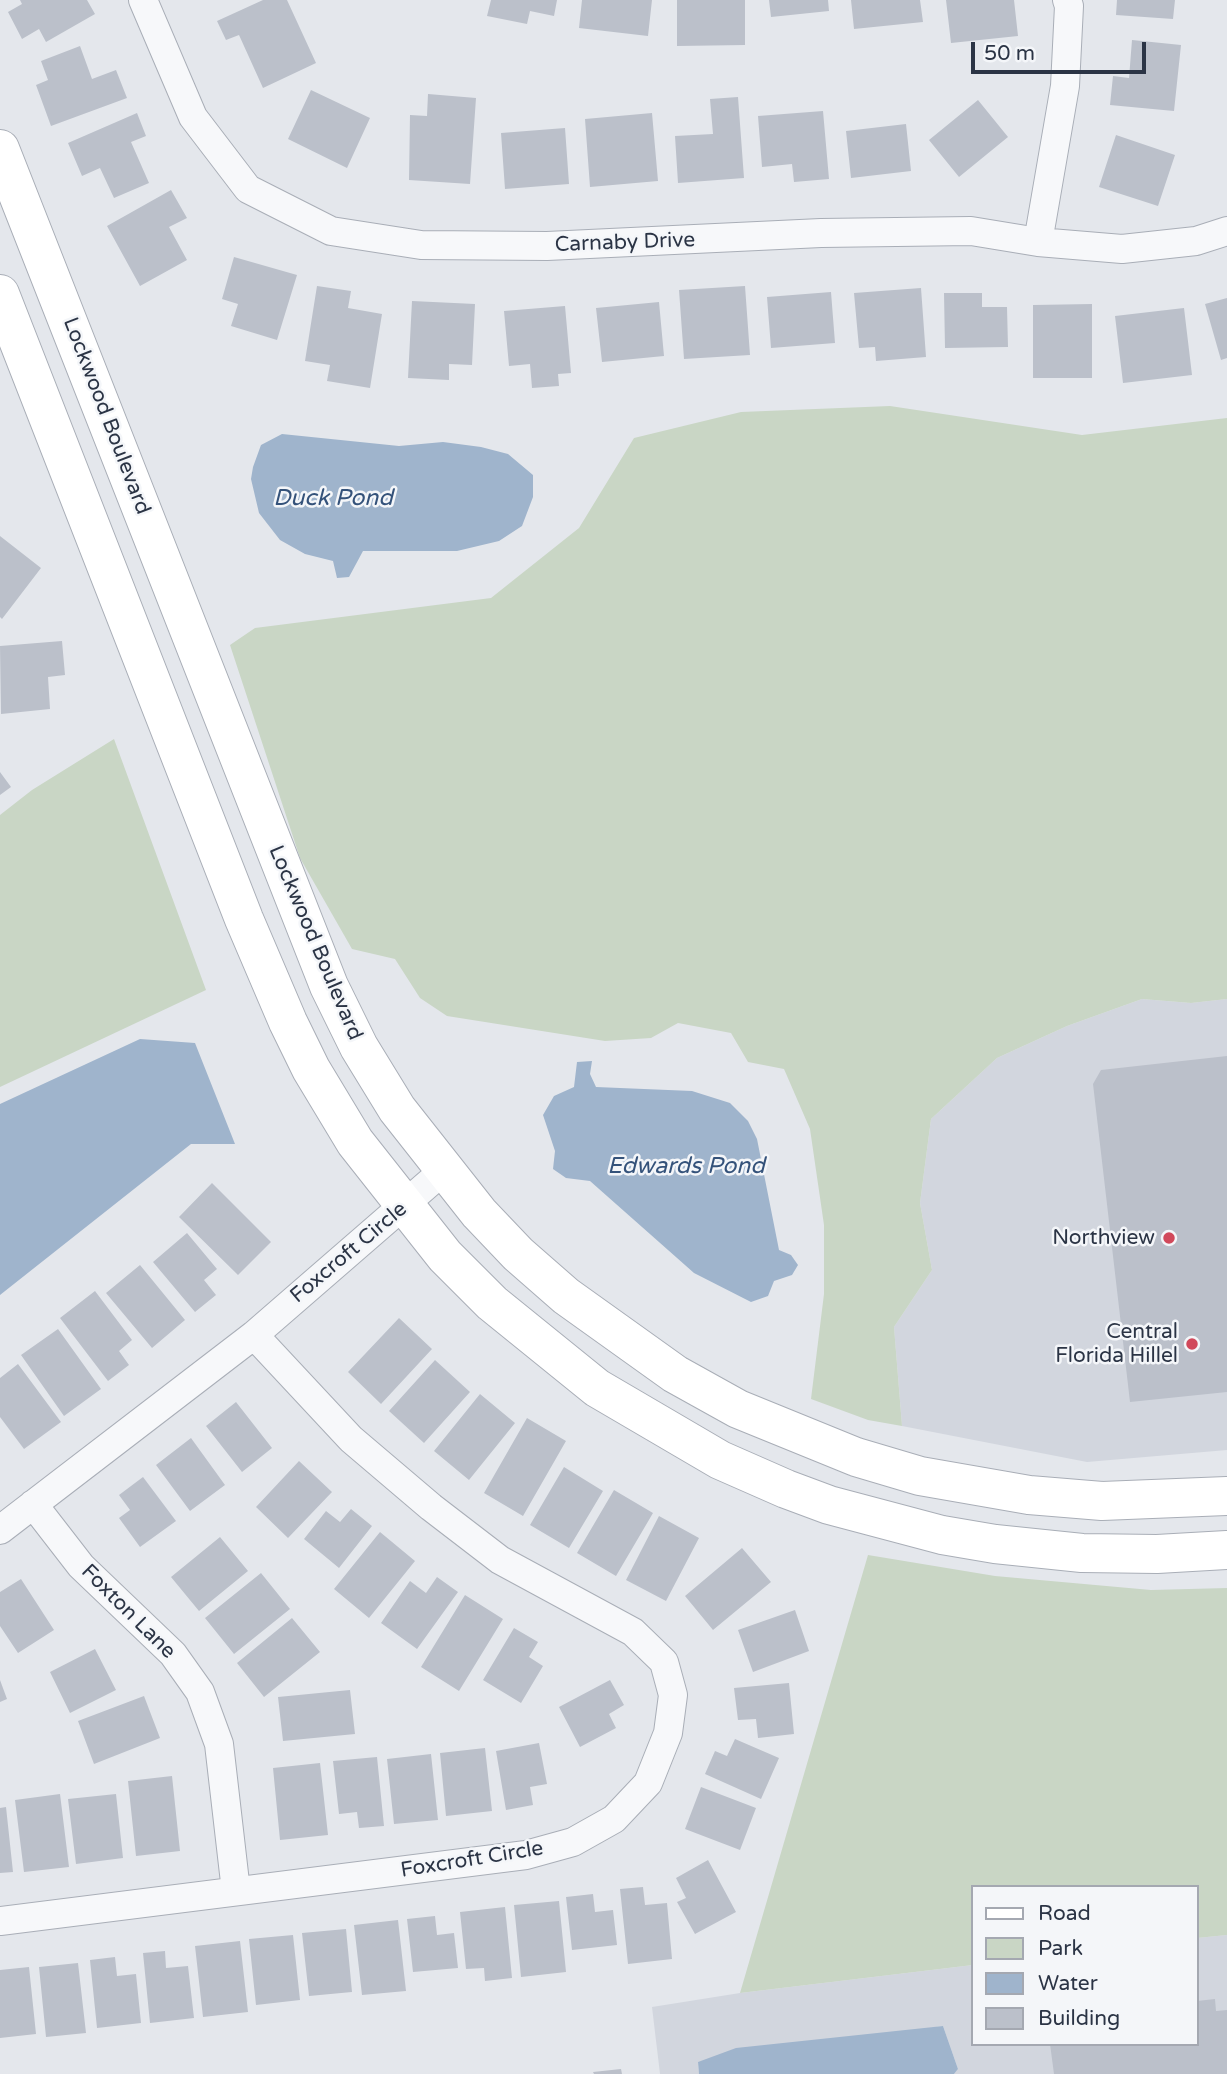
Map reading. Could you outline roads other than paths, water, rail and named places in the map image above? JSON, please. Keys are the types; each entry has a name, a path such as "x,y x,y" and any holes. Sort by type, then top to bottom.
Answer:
{"main road":[{"name":"Lockwood Boulevard","path":"0,149 329,986 397,1109 443,1171 518,1254 566,1296 675,1374 727,1403 856,1457 920,1476 1029,1495 1102,1501 1227,1496"},
{"path":"0,294 239,906 288,1023 311,1069 355,1142 404,1208 492,1303 561,1360 624,1405 720,1460 829,1505 942,1535 1022,1548 1143,1554 1227,1550"},
{"path":"1022,1548 1029,1495"}],"street":[{"name":"Carnaby Drive","path":"143,0 193,117 248,189 331,231 421,246 673,243 821,233 971,231 1038,243 1122,249 1196,241 1227,231"},
{"path":"1038,243 1065,86 1067,0"},
{"name":"Foxcroft Circle","path":"0,1530 254,1335 404,1208 443,1171"},
{"name":"Foxcroft Circle","path":"0,1922 526,1855 573,1842 614,1819 648,1783 668,1733 673,1695 664,1662 633,1632 500,1560 431,1507 351,1439 254,1335"},
{"name":"Foxton Lane","path":"33,1504 81,1566 173,1654 200,1692 219,1744 236,1891"}],"water":[{"name":"Duck Pond","path":"282,434 399,446 443,442 481,447 508,454 533,475 533,497 522,526 499,541 457,551 363,551 349,577 337,578 333,561 305,554 280,540 259,513 251,479 253,467 261,445"},
{"path":"140,1039 195,1043 235,1144 191,1144 0,1295 0,1104"},
{"name":"Edwards Pond","path":"592,1061 590,1074 596,1087 692,1091 730,1103 748,1121 757,1139 779,1250 791,1255 798,1265 792,1275 774,1281 768,1296 751,1302 694,1273 590,1181 566,1178 553,1169 555,1151 543,1115 554,1096 574,1087 577,1062"},
{"path":"943,2026 958,2069 954,2074 699,2074 698,2062 736,2048"}],"place":[{"name":"Northview","path":"1169,1238"},
{"name":"Central Florida Hillel","path":"1192,1344"}]}
